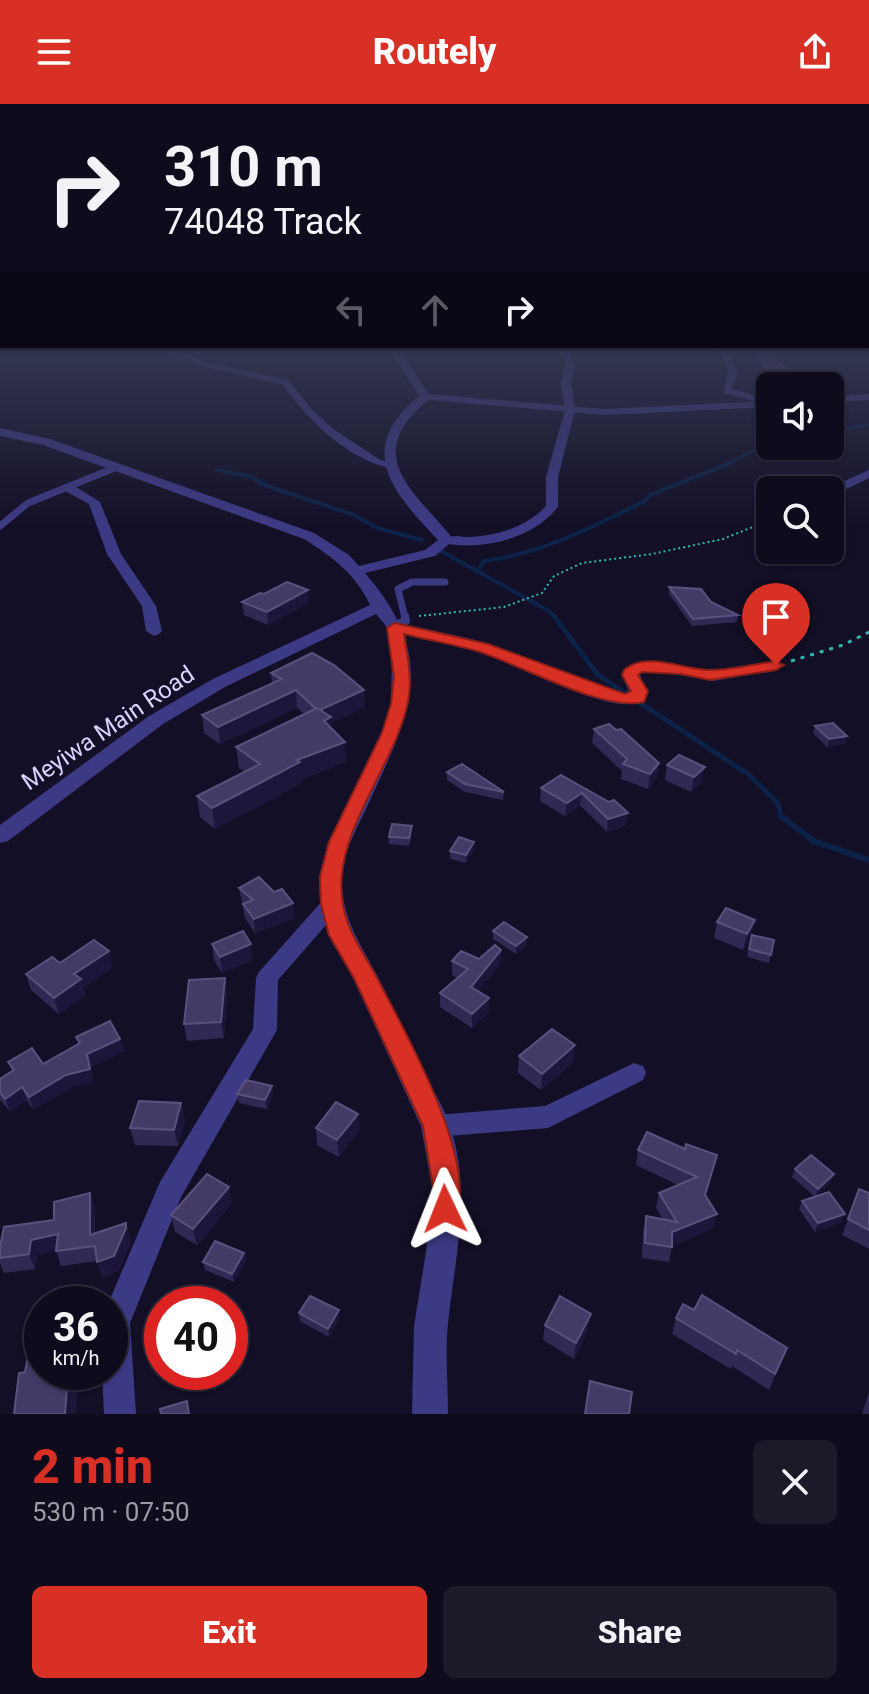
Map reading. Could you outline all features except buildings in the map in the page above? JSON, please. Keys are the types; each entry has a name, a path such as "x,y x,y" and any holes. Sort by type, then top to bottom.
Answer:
{"street":[{"path":"304,406 332,433 375,461 389,465"},
{"path":"416,406 396,425 388,441 389,465 440,546"},
{"path":"537,406 646,412 727,406"},
{"path":"355,571 440,546 501,535 533,525 552,507 552,477 569,406"},
{"path":"0,432 46,442 285,525 329,547 371,590 379,607 398,623 482,648 591,690 625,699 638,699 639,691 630,675 632,670 642,667 681,669 710,676 776,665"},
{"path":"844,486 869,474"},
{"path":"69,488 94,502 114,554 149,606 154,631"},
{"name":"Meyiwa Main Road","path":"0,836 156,720 219,683 379,607"},
{"path":"398,623 403,677 400,704 391,733 339,842 330,877 332,904 340,935 365,977 436,1126 447,1187 442,1252 431,1326 430,1414"},
{"path":"120,1414 115,1323 164,1205 265,1030 267,978 332,904"},
{"path":"436,1126 548,1117 634,1073"}],"lane":[{"path":"0,526 19,508 117,467"},
{"path":"398,623 398,589 412,582 445,582"}],"path":[{"path":"398,623 504,607 542,593 554,576 582,563 652,554 723,539 756,526"},
{"path":"776,665 843,645 869,632"}],"waterway":[{"path":"844,429 869,425"},
{"path":"725,465 756,449"},
{"path":"725,465 730,463"},
{"path":"477,571 484,561 527,552 567,538 645,501 650,495 725,465"},
{"path":"217,470 248,476 267,486 354,515 377,528 422,540"},
{"path":"441,551 477,571"},
{"path":"477,571 554,616"},
{"path":"554,616 598,675 748,774 777,802 781,816"},
{"path":"781,816 813,841 869,860"}],"route":[{"path":"445,1209 447,1187 436,1126 365,977 340,935 332,904 330,877 339,842 391,733 400,704 403,677 395,628 504,654 591,690 632,700 638,699 639,691 630,675 632,670 642,667 681,669 710,676 776,665"}]}
